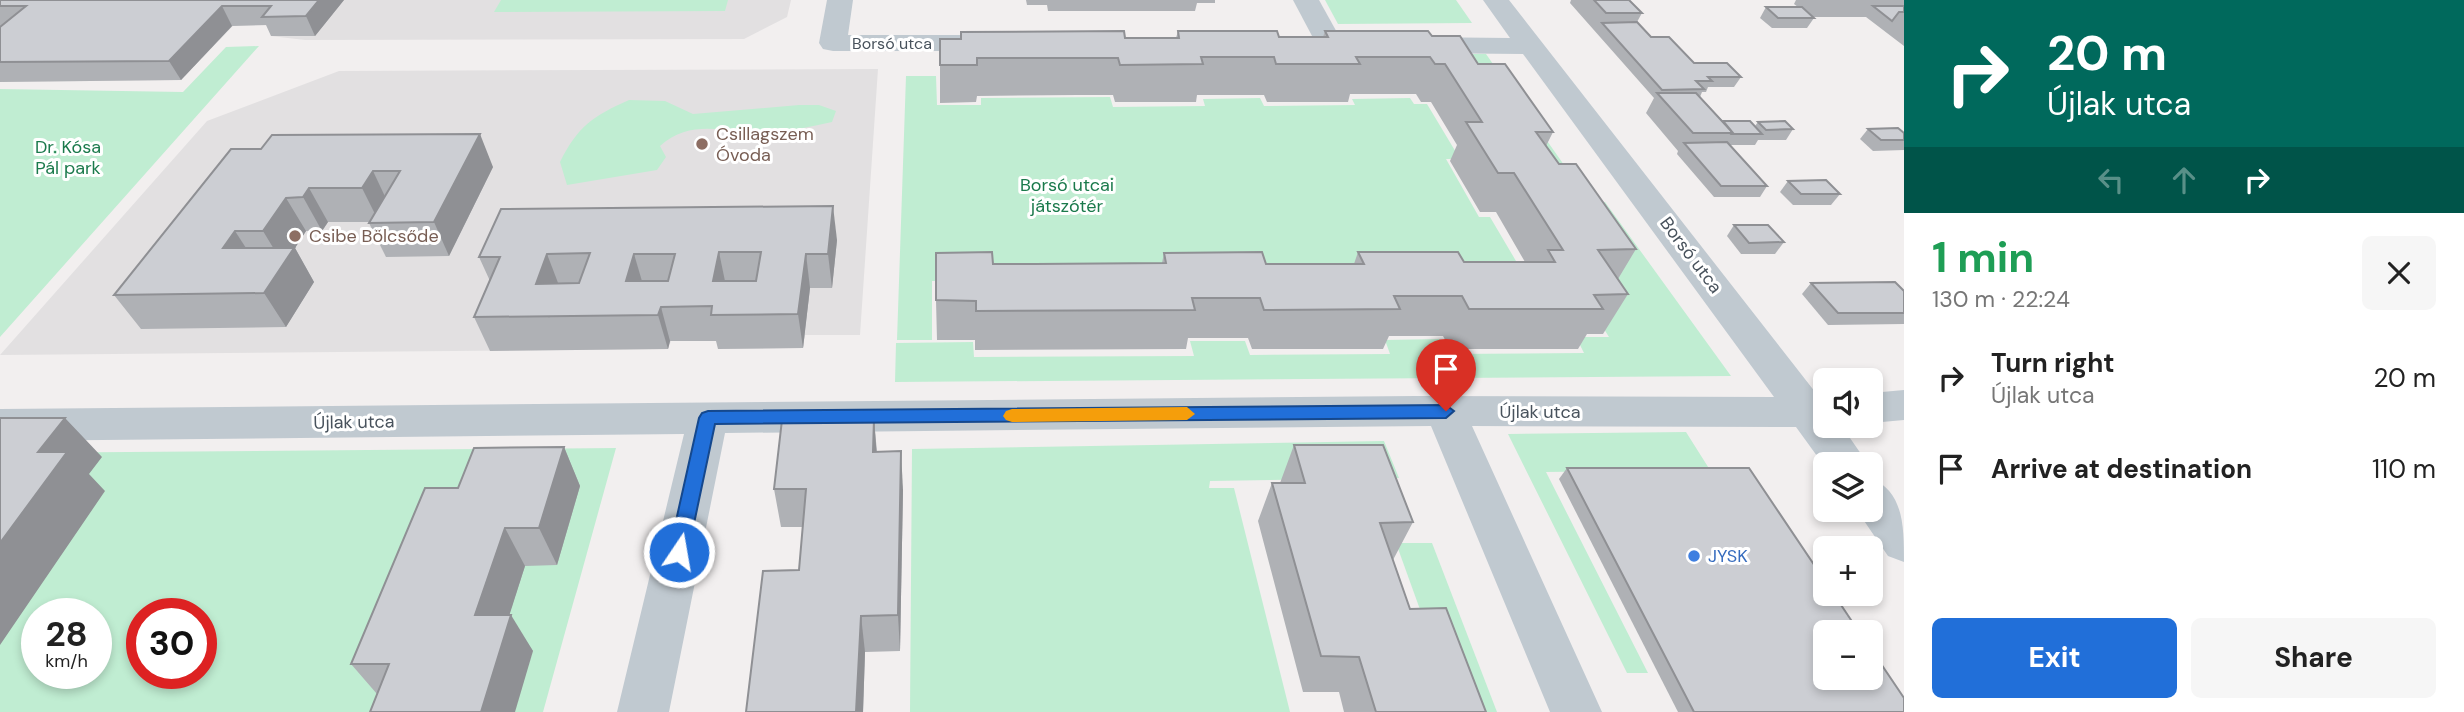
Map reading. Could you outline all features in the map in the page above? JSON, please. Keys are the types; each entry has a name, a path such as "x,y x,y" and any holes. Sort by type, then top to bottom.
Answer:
{"street":[{"name":"Borsó utca","path":"840,0 833,43 1015,43"},
{"path":"1306,0 1357,45"},
{"name":"Borsó utca","path":"1496,0 1813,406"},
{"path":"1303,45 1533,46"},
{"path":"1883,407 1904,405"},
{"path":"1446,411 1576,712"},
{"name":"Újlak utca","path":"0,425 1446,411 1813,412"},
{"path":"643,712 708,418"},
{"path":"1883,513 1904,543"}],"shaded area":[{"path":"0,0 791,0 787,17 744,39 305,40 271,36 280,25 233,26 181,80 0,82 0,59 38,25 0,26"},
{"path":"878,69 860,335 805,335 803,348 718,349 719,341 671,341 668,349 0,355 207,121 339,71"}],"green space":[{"path":"501,0 728,0 725,11 494,12"},
{"path":"1325,0 1456,0 1472,23 1338,24"},
{"name":"Dr. Kósa Pál park","path":"259,46 0,337 0,89 183,92 226,47"},
{"path":"1348,54 1486,54 1590,202 1605,202 1731,376 895,382 896,343 973,342 974,357 1194,356 1190,341 1245,341 1250,355 1390,354 1385,340 1440,339 1447,354 1584,353 1576,337 1609,337 1582,294 1491,100"},
{"name":"Borsó utcai játszótér","path":"906,76 936,76 937,105 981,105 981,98 1110,97 1113,107 1205,106 1203,99 1260,98 1264,106 1355,105 1352,99 1410,98 1414,104 1427,104 1460,159 1446,159 1479,217 1490,217 1529,283 932,281 932,340 897,340"},
{"path":"629,100 665,101 693,114 799,105 819,105 836,111 832,122 780,132 714,129 687,131 660,146 666,157 657,170 567,185 560,162 573,139 596,117"},
{"path":"1686,432 1710,470 1546,472 1648,673 1627,673 1508,434"},
{"path":"1384,441 1399,478 1210,481 1209,488 1234,488 1290,712 910,712 912,449"},
{"path":"616,448 543,712 0,712 0,453"},
{"path":"1396,543 1432,543 1497,712 1457,712"}],"building":[{"path":"0,0 319,0 306,16 262,17 271,6 222,6 169,61 0,62 0,27 26,6 0,6"},
{"path":"1594,0 1629,0 1642,13 1606,13"},
{"path":"1873,6 1904,6 1904,12 1899,12 1892,21"},
{"path":"1766,7 1802,7 1814,18 1778,18"},
{"path":"1637,22 1651,37 1669,37 1694,63 1727,63 1741,77 1708,77 1712,81 1696,81 1704,89 1662,90 1602,23"},
{"path":"1124,31 1125,38 1179,38 1178,31 1277,31 1279,37 1328,37 1325,31 1428,31 1432,36 1460,36 1478,64 1505,64 1553,132 1536,132 1559,164 1576,164 1636,249 1598,250 1628,294 1594,295 1603,309 1469,309 1462,296 1394,296 1400,309 1264,310 1260,298 1192,298 1195,310 976,311 976,301 936,300 936,253 992,252 993,264 1166,263 1164,253 1262,252 1266,264 1364,264 1358,252 1458,252 1464,262 1555,262 1548,250 1563,250 1514,173 1498,173 1466,122 1482,122 1445,64 1435,64 1430,57 1356,57 1360,64 1276,64 1274,57 1201,57 1203,64 1120,65 1118,58 977,58 977,65 940,65 940,39 961,39 961,32"},
{"path":"1657,93 1696,93 1733,133 1693,133"},
{"path":"1723,121 1750,121 1762,134 1732,134"},
{"path":"1785,121 1793,129 1766,130 1758,122"},
{"path":"1898,128 1904,133 1904,140 1881,140 1868,129"},
{"path":"480,134 434,222 369,223 400,171 373,171 362,188 309,188 303,197 286,198 263,231 235,231 223,248 294,248 264,293 114,295 231,149 261,149 272,135"},
{"path":"1727,142 1767,186 1721,186 1684,143"},
{"path":"1826,180 1840,194 1801,194 1788,181"},
{"path":"833,206 828,254 806,254 798,314 711,315 712,306 661,307 658,315 474,317 500,257 479,257 501,209","holes":["719,252 761,252 756,281 713,281","590,253 579,283 536,284 547,254","634,254 675,254 668,281 626,281"]},
{"path":"1734,225 1768,225 1784,242 1749,243"},
{"path":"1895,282 1904,291 1904,313 1838,313 1811,283"},
{"path":"0,418 65,418 38,452 67,452 0,543"},
{"path":"874,419 873,452 901,451 898,615 861,616 856,712 746,712 763,571 799,570 806,489 774,489 782,420"},
{"path":"1294,445 1383,445 1413,522 1380,523 1410,609 1446,608 1486,712 1376,712 1359,657 1321,656 1272,483 1305,483"},
{"path":"564,447 539,528 505,528 475,615 511,615 481,712 370,712 389,664 351,664 425,488 458,488 474,448"},
{"name":"JYSK","path":"1567,468 1749,468 1813,563 1813,606 1842,606 1851,620 1813,620 1813,690 1883,690 1883,667 1904,698 1904,712 1694,712"}],"slow traffic":[{"path":"1012,416 1187,414"}],"place":[{"name":"Csillagszem Óvoda","path":"702,144"},
{"name":"Csibe Bölcsőde","path":"295,236"},
{"name":"JYSK","path":"1694,556"}],"route":[{"path":"679,552 708,418 1446,411"}]}
